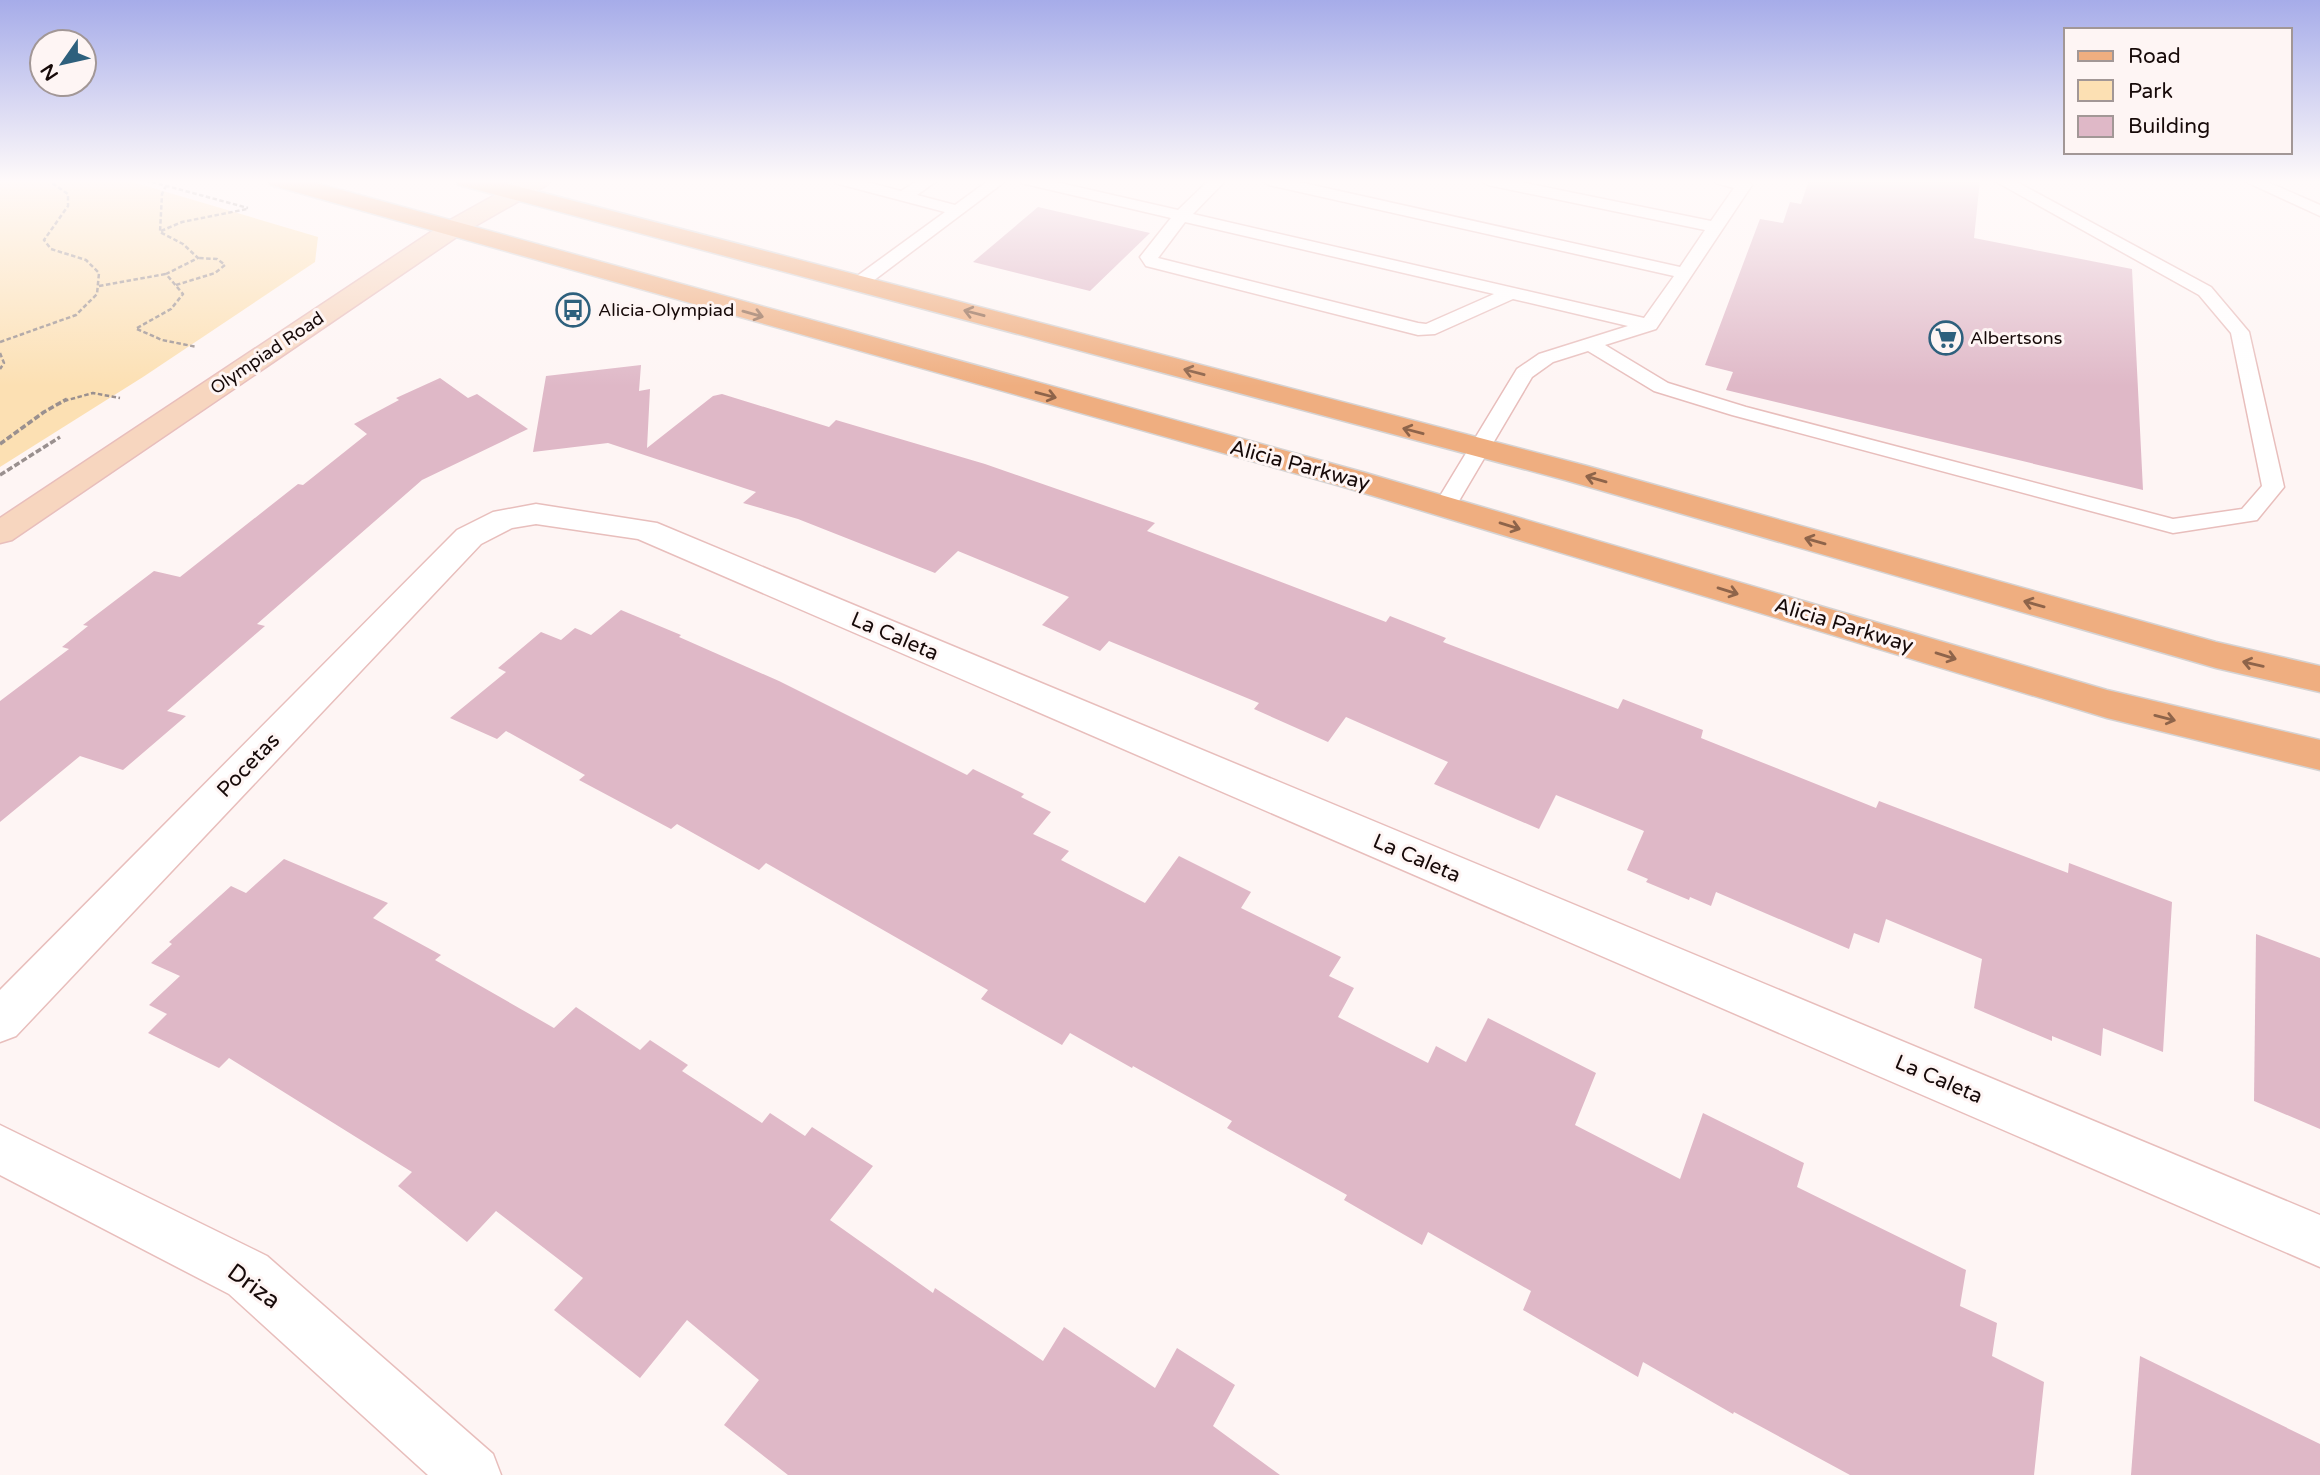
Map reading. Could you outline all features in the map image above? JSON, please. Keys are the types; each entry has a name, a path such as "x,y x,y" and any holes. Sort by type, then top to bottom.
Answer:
{"main road":[{"name":"Olympiad Road","path":"0,533 423,249"},
{"name":"Alicia Parkway","path":"523,249 1445,506 2107,704 2320,755"},
{"path":"728,249 1479,448 2216,655 2320,678"}],"street":[{"name":"La Caleta","path":"504,519 536,514 645,530 2320,1241"},
{"name":"Pocetas","path":"0,1021 469,537 504,519"},
{"name":"Driza","path":"0,1149 248,1275 472,1475"}],"lane":[{"path":"859,283 904,249"},
{"path":"1155,249 1149,257 1152,262 1418,329 1428,330 1511,293"},
{"path":"1322,249 1649,325"},
{"path":"1576,249 1684,273"},
{"path":"1445,506 1524,373 1546,358 1649,325 1700,249"},
{"path":"1590,344 1661,387 1739,411 2173,527 2249,515 2273,487 2240,332 2205,291 2128,249"}],"path":[{"path":"0,342 76,315 97,293 99,273 86,260 51,249"},
{"path":"188,249 198,258"},
{"path":"99,285 166,274 198,258 217,259 225,264 215,273 176,285"},
{"path":"166,274 183,294 171,309 136,328 162,340 196,348 206,342"},
{"path":"0,354 4,363 0,369"},
{"path":"0,444 34,418 76,396 96,392 120,398"}],"green space":[{"path":"0,249 317,249 315,262 143,377 0,467"}],"building":[{"path":"989,249 1134,249 1090,291 973,262"},
{"name":"Albertsons","path":"1749,249 2029,249 2132,269 2143,490 1726,390 1733,372 1705,365"},
{"path":"641,365 639,391 650,389 647,448 713,396 722,394 829,427 836,420 985,464 1155,523 1147,531 1386,622 1390,616 1446,638 1443,642 1618,709 1623,699 1703,730 1701,738 1876,808 1879,801 2068,873 2069,863 2172,902 2163,1052 2103,1028 2101,1056 2052,1036 2052,1041 1974,1008 1982,959 1886,919 1879,943 1854,933 1849,949 1716,892 1711,906 1690,897 1689,900 1646,882 1648,879 1627,870 1644,831 1556,795 1539,829 1434,784 1448,762 1346,717 1328,742 1254,709 1259,703 1109,641 1100,651 1042,625 1069,597 958,551 935,573 798,519 743,503 756,492 608,443 533,452 546,376"},
{"path":"440,378 468,398 477,394 528,429 422,480 257,624 265,626 167,711 186,716 123,770 80,756 0,822 0,701 69,649 62,647 88,626 83,625 154,571 180,577 298,484 303,485 367,434 354,424 399,400 396,398"},
{"path":"621,610 779,681 967,775 973,769 1024,794 1021,797 1051,812 1033,834 1069,851 1061,860 1145,903 1179,856 1251,892 1241,908 1341,957 1329,976 1354,988 1338,1017 1428,1063 1436,1046 1466,1062 1488,1018 1596,1073 1575,1125 1680,1179 1703,1113 1804,1163 1797,1187 1966,1270 1960,1306 1997,1323 1992,1356 2044,1382 2034,1475 1850,1475 1734,1412 1733,1414 1643,1362 1638,1377 1523,1310 1531,1291 1428,1232 1422,1245 1344,1200 1347,1195 1227,1128 1232,1121 1133,1066 1132,1068 1070,1033 1062,1045 981,999 988,990 766,863 759,870 677,824 671,829 579,780 585,775 506,731 497,739 450,718 506,672 498,668 541,632 561,640 575,628 591,635"},
{"path":"284,859 388,903 373,918 441,955 435,960 554,1028 576,1007 640,1050 650,1040 688,1065 682,1071 762,1123 770,1113 805,1136 812,1127 873,1166 830,1220 933,1293 935,1288 1043,1361 1064,1327 1155,1388 1177,1348 1235,1385 1213,1426 1280,1475 788,1475 724,1425 759,1380 687,1320 640,1378 554,1310 583,1278 496,1211 467,1242 398,1186 412,1172 229,1058 219,1068 148,1033 167,1014 149,1005 180,976 151,963 172,944 169,942 231,886 246,893"},
{"path":"2256,934 2320,958 2320,1129 2254,1101"},
{"path":"2140,1356 2320,1444 2320,1475 2131,1475"}],"place":[{"name":"Alicia-Olympiad","path":"573,310"},
{"name":"Albertsons","path":"1946,338"}]}
